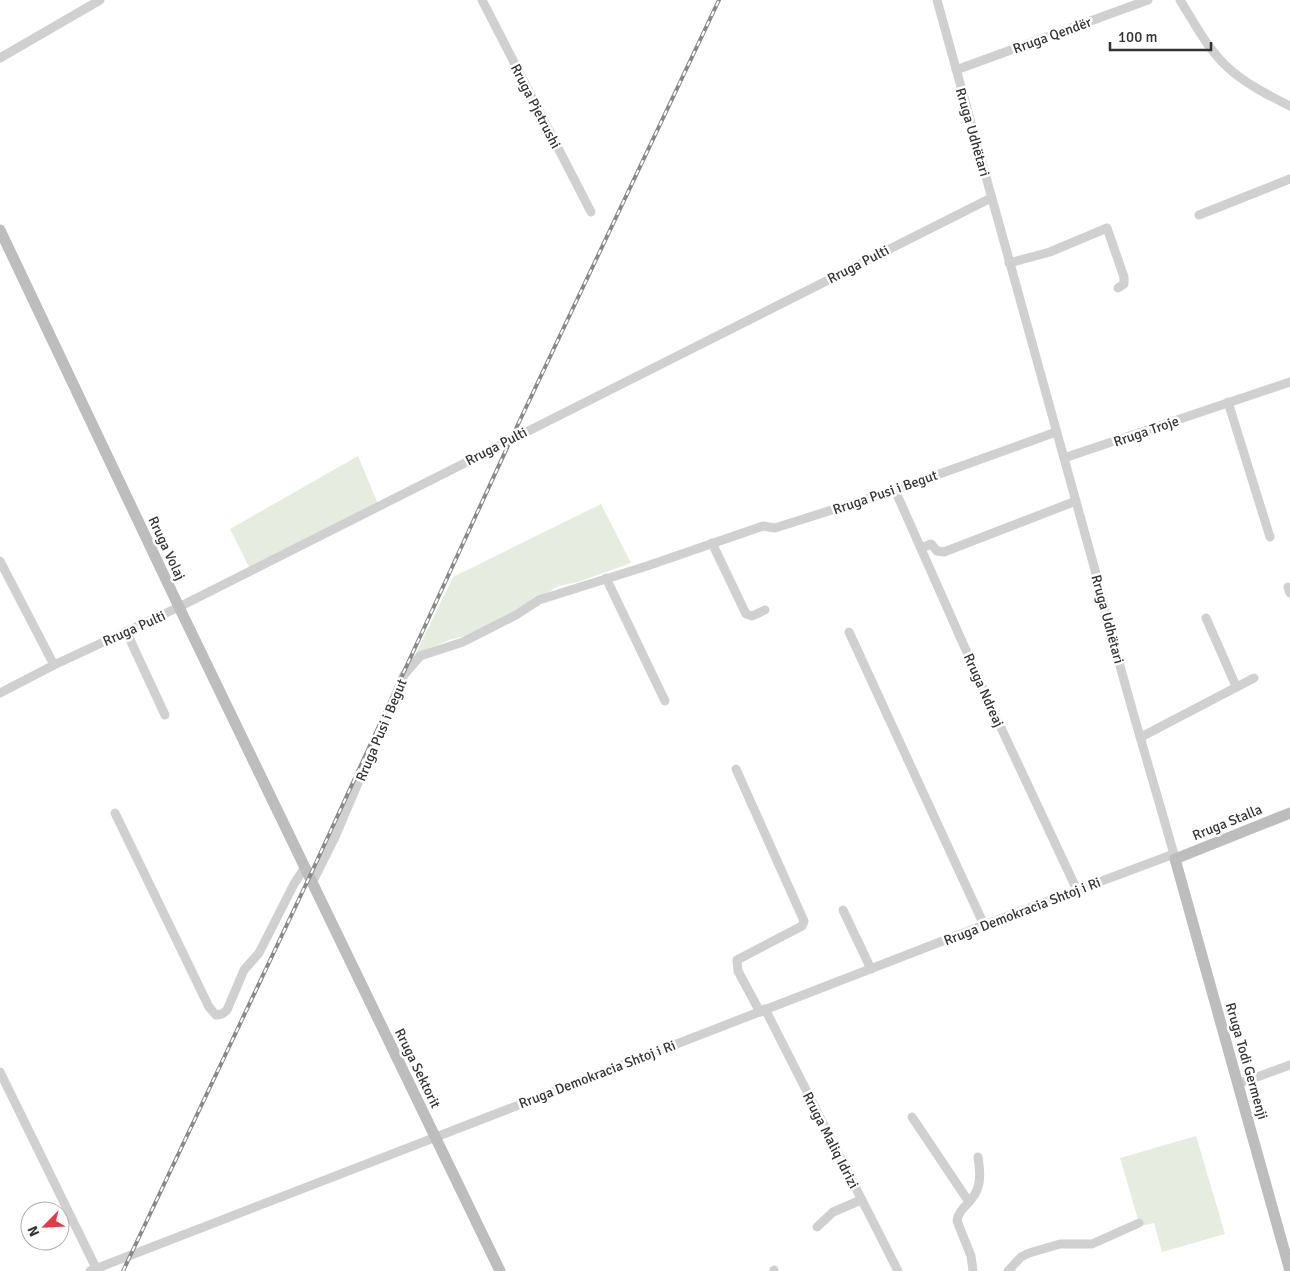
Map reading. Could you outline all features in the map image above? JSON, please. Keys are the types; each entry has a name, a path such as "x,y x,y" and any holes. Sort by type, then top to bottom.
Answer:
{"street":[{"path":"0,58 100,0"},
{"name":"Rruga Pjetrushi","path":"482,0 591,212"},
{"name":"Rruga Udhëtari","path":"937,0 1076,501 1112,643 1141,737 1174,856"},
{"name":"Rruga Qendër","path":"956,70 1136,2 1148,0"},
{"path":"1180,0 1210,46 1232,72 1252,86 1290,106"},
{"path":"1199,215 1290,179"},
{"name":"Rruga Pulti","path":"0,693 54,665 179,607 991,198"},
{"path":"1009,263 1050,252 1107,228 1124,277 1124,284 1118,288"},
{"name":"Rruga Volaj","path":"0,230 309,876"},
{"name":"Rruga Troje","path":"1064,458 1290,382"},
{"path":"1228,402 1270,537"},
{"name":"Rruga Pusi i Begut","path":"115,812 209,1007 216,1014 222,1014 227,1010 244,970 260,953 294,884 309,876 335,837 404,676 420,656 462,642 516,615 539,600 647,566 762,526 775,528 895,490 1056,432"},
{"name":"Rruga Ndreaj","path":"895,490 988,700 1077,890"},
{"path":"921,548 931,544 941,553 1076,501"},
{"path":"712,543 746,614 752,616 765,610"},
{"path":"0,560 54,665"},
{"path":"606,578 665,701"},
{"path":"1206,618 1236,686"},
{"path":"126,631 165,715"},
{"path":"849,632 984,924"},
{"path":"1141,737 1156,731 1236,686 1254,678"},
{"path":"736,768 804,921 802,926 794,931 737,960 738,971 762,1010"},
{"name":"Rruga Stalla","path":"1174,856 1290,813"},
{"name":"Rruga Demokracia Shtoj i Ri","path":"93,1269 436,1138 984,924 1174,856"},
{"name":"Rruga Todi Germenji","path":"1174,856 1290,1271"},
{"name":"Rruga Sektorit","path":"309,876 500,1271"},
{"path":"843,910 871,969"},
{"name":"Rruga Maliq Idrizi","path":"762,1010 898,1271"},
{"path":"1238,1084 1290,1065"},
{"path":"0,1072 93,1269"},
{"path":"912,1117 968,1202"},
{"path":"973,1271 971,1256 958,1221 962,1208 979,1185 978,1157"},
{"path":"817,1227 833,1212 861,1200"},
{"path":"1008,1271 1021,1257 1029,1253 1060,1244 1092,1244 1139,1223"}],"shaded area":[{"path":"358,456 378,504 250,569 230,529"},
{"path":"601,504 631,563 578,582 558,586 525,608 465,636 449,640 415,655 453,577"},
{"path":"1196,1136 1225,1234 1162,1252 1154,1223 1140,1226 1120,1158"}],"railway":[{"path":"123,1271 309,878 512,437 719,0"}]}
